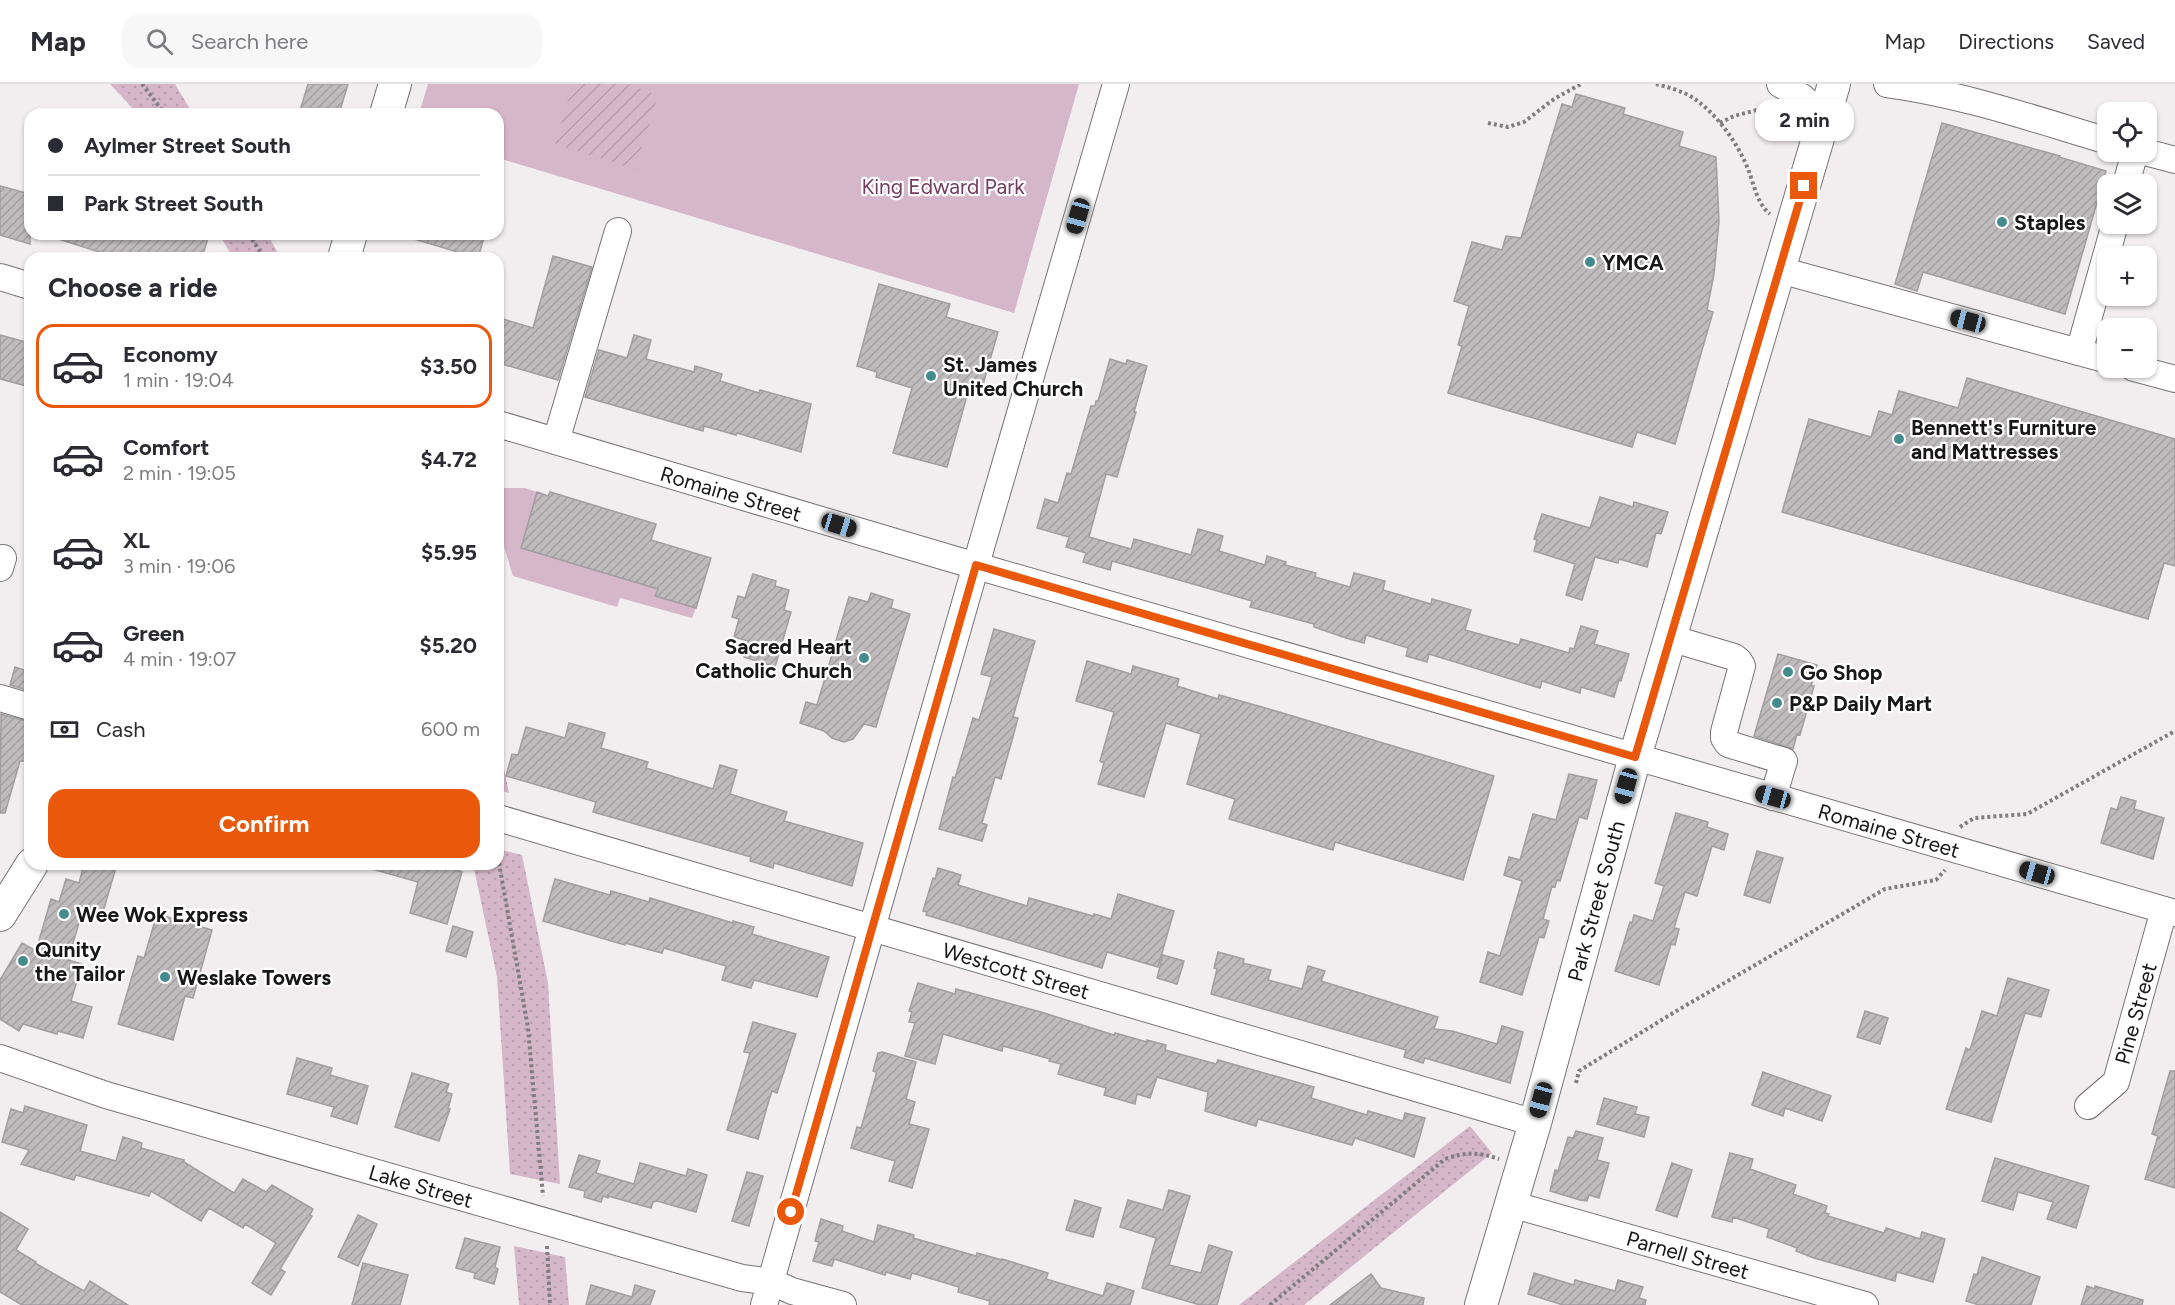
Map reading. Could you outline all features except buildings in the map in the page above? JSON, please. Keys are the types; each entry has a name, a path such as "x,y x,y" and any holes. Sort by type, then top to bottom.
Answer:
{"main road":[{"path":"388,108 395,84"},
{"name":"Park Street South","path":"1481,1305 1535,1123 1635,757 1791,231 1802,100 1834,84"},
{"path":"0,915 28,870"}],"street":[{"path":"768,1293 1116,84"},
{"path":"1887,84 1981,93 2097,137"},
{"path":"2157,155 2175,160"},
{"path":"556,441 618,231"},
{"path":"2079,352 2112,234"},
{"path":"1780,270 2097,357"},
{"path":"0,277 24,284"},
{"path":"2157,374 2175,379"},
{"name":"Romaine Street","path":"504,426 2169,911"},
{"path":"1670,638 1734,657 1740,661 1742,666 1724,738 1728,744 1784,761 1773,797"},
{"path":"0,698 24,705"},
{"name":"Westcott Street","path":"504,820 1535,1123"},
{"name":"Pine Street","path":"2088,1106 2116,1082 2169,911"},
{"name":"Lake Street","path":"0,1058 106,1095 742,1278 768,1293 792,1291 843,1305"},
{"name":"Parnell Street","path":"1511,1204 1865,1305"}],"path":[{"path":"142,84 160,108"},
{"path":"1488,123 1508,127 1524,122 1554,99 1581,84"},
{"path":"1656,84 1694,98 1720,123 1736,144 1763,208 1791,231"},
{"path":"1720,123 1734,116 1802,100"},
{"path":"1959,827 1974,818 2027,814 2175,731"},
{"path":"1580,1071 1673,1013 1885,890 1935,880 1946,869"},
{"path":"500,870 528,1028 546,1221 550,1305"},
{"path":"1270,1305 1445,1158 1463,1153 1483,1154 1500,1159"}],"green space":[{"path":"110,84 175,84 189,108 132,108"},
{"name":"King Edward Park","path":"428,84 1079,84 1014,313 504,160 504,108 421,108"},
{"path":"573,84 626,84 658,95 635,169 555,144"},
{"path":"222,240 270,240 278,252 230,252"},
{"path":"504,488 525,488 537,492 521,548 658,589 656,596 696,608 692,618 620,598 617,607 513,576 504,547"},
{"path":"504,769 509,793 504,792"},
{"path":"504,850 522,855 548,983 560,1184 510,1174 497,977 474,870 504,870"},
{"path":"1470,1126 1492,1153 1304,1305 1239,1305"},
{"path":"514,1246 565,1257 569,1305 519,1305"}],"place":[{"name":"Staples","path":"2002,222"},
{"name":"YMCA","path":"1590,262"},
{"name":"St. James United Church","path":"931,376"},
{"name":"Bennett's Furniture and Mattresses","path":"1899,439"},
{"name":"Sacred Heart Catholic Church","path":"864,658"},
{"name":"Go Shop","path":"1788,672"},
{"name":"P&P Daily Mart","path":"1777,703"},
{"name":"Wee Wok Express","path":"64,914"},
{"name":"Qunity the Tailor","path":"23,961"},
{"name":"Weslake Towers","path":"165,977"}],"route":[{"path":"791,1212 976,565 1635,757 1804,186"}]}
